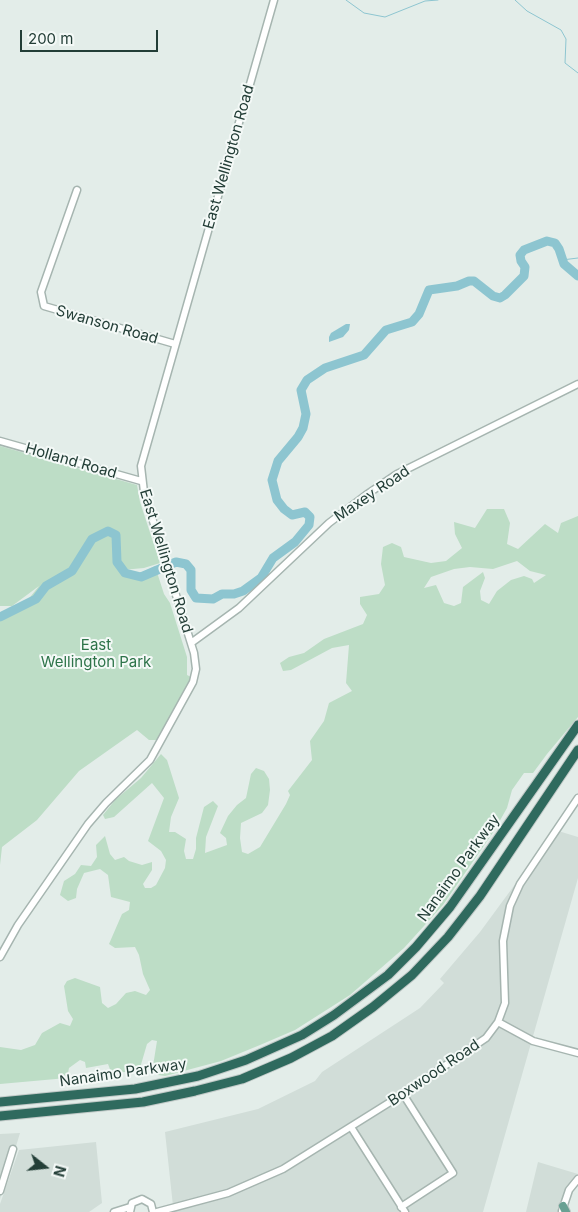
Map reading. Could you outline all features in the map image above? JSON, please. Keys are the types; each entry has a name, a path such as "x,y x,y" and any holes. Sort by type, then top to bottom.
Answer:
{"highway":[{"name":"Nanaimo Parkway","path":"0,1102 135,1088 198,1076 246,1060 302,1035 334,1015 388,975 416,947 450,908 578,725"},
{"name":"Nanaimo Parkway","path":"0,1116 143,1102 195,1092 242,1079 291,1058 332,1036 374,1007 412,975 448,937 480,896 578,750"}],"street":[{"name":"East Wellington Road","path":"0,957 18,925 88,824 154,756 192,687 196,666 191,643 141,481 141,466 274,0"},
{"name":"Swanson Road","path":"77,190 41,292 44,306 175,344"},
{"name":"Maxey Road","path":"191,643 239,608 328,523 366,494 397,474 578,384"},
{"name":"Holland Road","path":"0,441 141,481"},
{"name":"Boxwood Road","path":"157,1212 170,1207 216,1197 264,1179 351,1127 481,1042 498,1022 505,999 503,941 510,906 520,884 578,798"},
{"path":"498,1022 533,1041 578,1054"},
{"path":"351,1127 403,1210 453,1173 403,1094"},
{"path":"0,1191 13,1149"},
{"path":"564,1210 570,1190 578,1179"},
{"name":"Boxwood Road","path":"130,1209 135,1201 142,1199 151,1204 170,1207"},
{"path":"151,1204 153,1212"},
{"path":"114,1212 130,1209"}],"shaded area":[{"path":"555,830 578,837 578,878 483,1212 163,1212 173,1206 165,1132 258,1109 315,1081 322,1072 420,1008 444,983 440,979 480,932"},
{"path":"20,1133 0,1199 0,1134"},
{"path":"96,1142 102,1203 89,1212 0,1212 0,1204 19,1150"},
{"path":"538,1162 578,1174 561,1212 526,1212"}],"green space":[{"name":"East Wellington Park","path":"0,446 137,485 140,502 160,563 144,568 122,570 139,574 155,566 164,594 170,603 187,657 187,675 191,677 184,697 158,740 149,740 137,730 79,771 37,820 2,847 0,865 0,617 10,608 27,601 39,586 12,606 0,606"},
{"path":"487,509 504,509 510,523 507,544 518,549 545,524 558,533 561,523 578,516 578,717 533,773 524,773 512,790 507,808 494,831 443,905 404,948 350,995 295,1030 221,1061 165,1076 158,1075 153,1066 157,1041 152,1040 147,1044 140,1068 127,1072 111,1072 108,1064 86,1068 85,1062 80,1060 69,1068 67,1078 0,1084 0,1047 21,1050 35,1045 42,1033 60,1023 70,1026 73,1019 68,1011 64,986 67,981 75,978 100,987 102,1003 108,1008 116,1004 126,993 135,991 146,995 150,990 135,947 115,948 109,944 122,914 129,910 130,902 111,897 108,875 100,869 84,873 77,889 76,898 68,901 60,895 64,881 75,874 81,865 91,866 97,857 96,845 105,836 110,854 115,860 124,857 129,861 142,865 152,862 152,870 143,884 145,888 151,888 156,885 165,868 166,860 161,851 148,841 164,798 152,783 114,817 105,819 103,815 115,800 141,778 161,754 167,760 179,798 171,817 169,832 175,832 186,839 184,851 186,859 193,859 204,807 213,801 218,806 206,837 205,853 227,845 226,838 220,833 228,816 246,798 251,774 256,768 264,771 269,779 268,805 262,813 241,823 240,838 242,852 248,854 260,847 286,804 290,795 288,791 312,760 310,741 324,721 329,703 352,691 346,683 349,645 332,648 291,670 283,671 280,663 289,657 304,653 324,639 363,624 367,615 360,604 360,597 379,594 385,585 381,564 383,547 392,543 401,547 404,557 431,563 446,561 462,548 455,534 454,522 475,528","holes":["517,561 530,571 546,575 534,583 532,579 524,576 511,580 497,591 489,604 481,600 480,591 485,578 483,572 463,587 461,603 454,606 444,603 436,585 424,588 431,577 454,569 470,567 493,569"]}],"water":[{"path":"346,324 350,324 349,330 343,337 329,342 331,333"}],"waterway":[{"path":"346,0 364,13 385,17 425,1 438,0"},
{"path":"515,0 527,11 561,30 566,39 565,63 578,73"},
{"path":"0,617 36,599 46,586 72,571 92,539 108,531 116,535 117,562 125,573 141,577 176,562 186,564 191,570 191,590 196,598 213,599 222,594 234,594 243,591 261,578 273,558 295,542 309,525 310,517 305,512 292,515 284,509 277,500 272,480 278,461 303,428 306,414 301,390 307,380 325,368 364,355 386,330 412,322 419,314 429,290 457,286 474,281 493,296 500,298 524,276 525,267 520,255 524,250 547,241 555,243 564,264 578,276"},
{"path":"562,260 578,258"}]}
